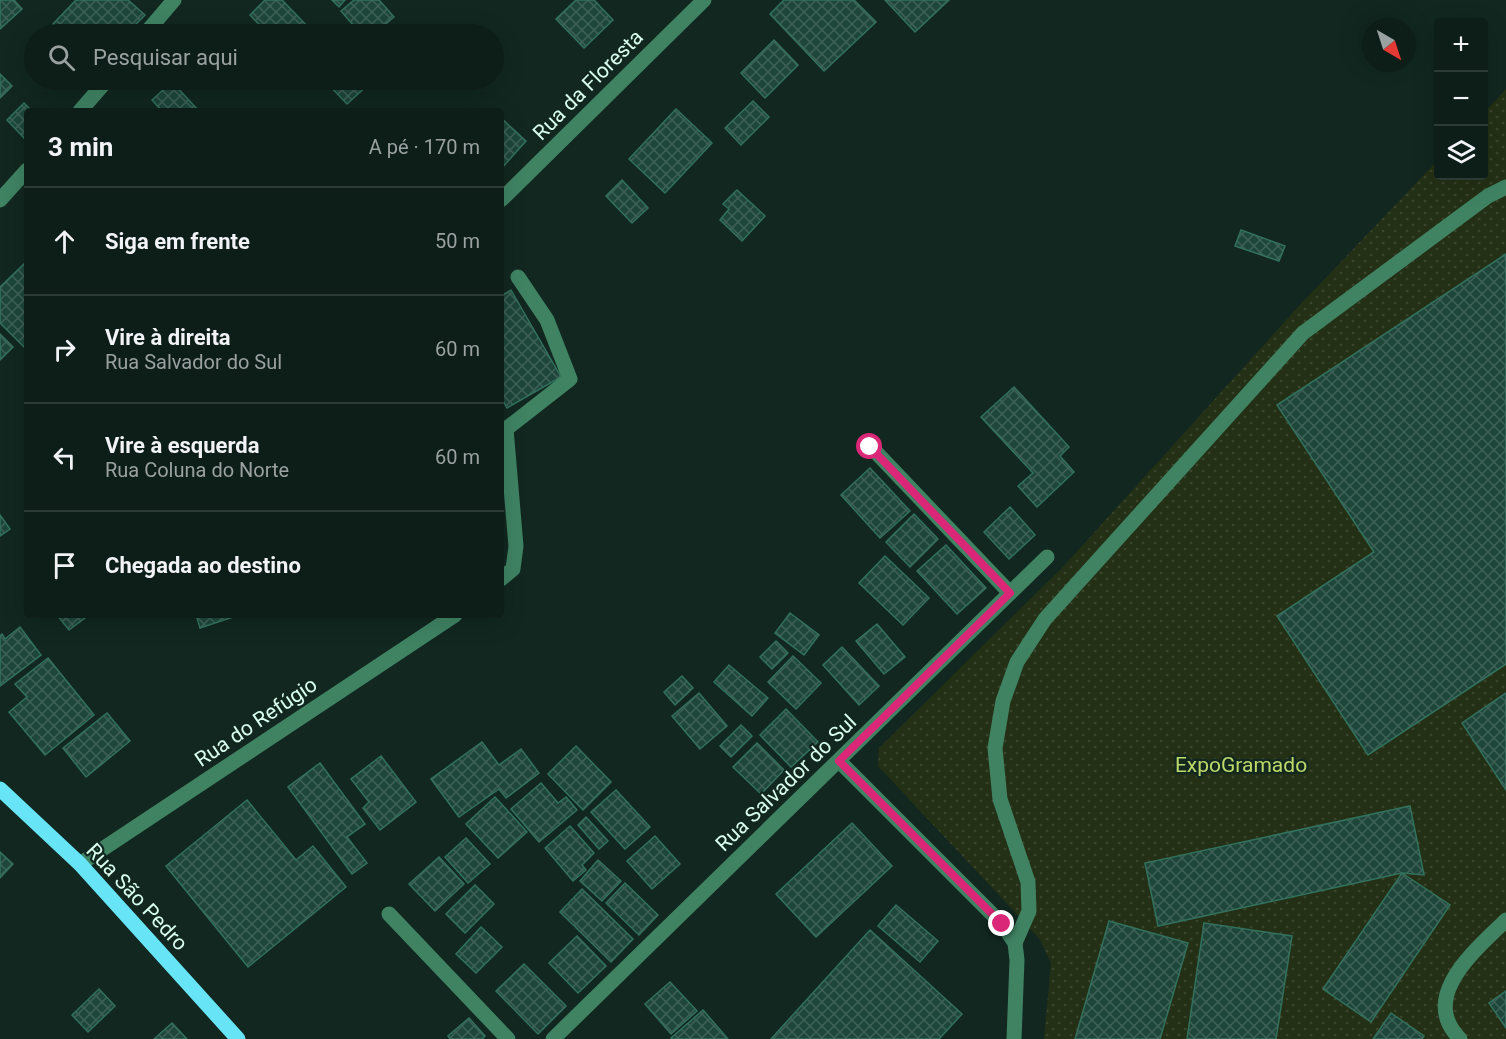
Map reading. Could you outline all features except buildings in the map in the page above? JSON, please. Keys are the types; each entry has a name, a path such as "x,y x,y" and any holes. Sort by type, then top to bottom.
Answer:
{"main road":[{"name":"Rua São Pedro","path":"0,789 80,864 238,1039"}],"street":[{"path":"154,24 174,0"},
{"name":"Rua da Floresta","path":"504,197 704,0"},
{"path":"87,108 100,90"},
{"path":"0,200 24,173"},
{"path":"1014,1039 1017,982 1015,944 1029,911 1028,882 1000,799 995,748 1003,701 1017,662 1045,619 1303,333 1488,196 1506,187"},
{"path":"504,428 570,379 547,320 518,278"},
{"path":"504,438 516,546 513,569 504,576"},
{"path":"870,447 1010,593"},
{"name":"Rua Salvador do Sul","path":"553,1039 1047,556"},
{"name":"Rua do Refúgio","path":"80,864 450,618"},
{"path":"839,761 1002,924 1015,944"},
{"path":"389,915 507,1039"},
{"path":"1460,1039 1450,1029 1444,1010 1448,988 1463,964 1506,920"}],"green space":[{"name":"ExpoGramado","path":"1506,89 1506,1039 1044,1039 1051,963 1039,938 878,766 879,748 1063,567 1298,307 1434,164 1434,180 1488,180 1488,109"}],"route":[{"path":"870,447 1010,593 839,761 1002,924"}]}
